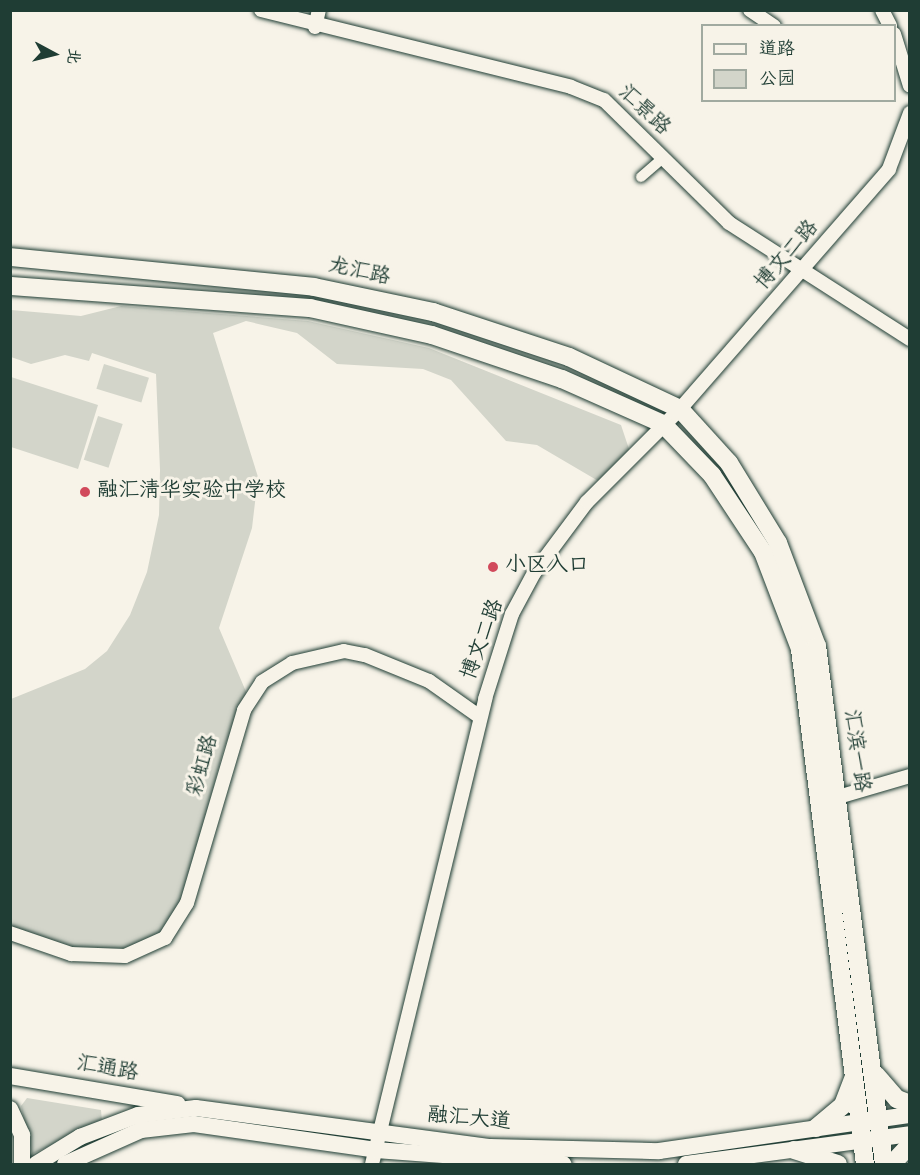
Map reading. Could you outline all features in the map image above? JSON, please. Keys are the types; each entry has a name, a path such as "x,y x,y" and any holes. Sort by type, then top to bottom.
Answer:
{"main road":[{"name":"龙汇路","path":"10,257 314,287 432,312 569,357 680,409"},
{"name":"龙汇路","path":"10,286 310,308 432,335 562,379 663,424"},
{"name":"汇滨一路","path":"680,409 729,463 778,543 817,646 880,1118 884,1164"},
{"name":"汇滨一路","path":"663,424 712,475 763,552 800,649 864,1141 865,1164"},
{"path":"816,1128 843,1105 855,1071"},
{"path":"873,1071 885,1088 909,1104"},
{"name":"汇通路","path":"10,1076 196,1108"},
{"name":"融汇大道","path":"36,1164 80,1137 138,1114 196,1108 376,1149 490,1147 659,1151 909,1115"},
{"path":"10,1109 22,1135 22,1164"},
{"name":"融汇大道","path":"65,1164 141,1130 195,1124 376,1149 564,1164"},
{"path":"686,1164 909,1134"},
{"path":"892,1164 909,1146"},
{"path":"794,1150 838,1164"}],"street":[{"name":"汇景路","path":"261,10 315,27 571,87 604,100 729,223 909,339"},
{"path":"315,27 319,10"},
{"path":"750,10 771,24"},
{"path":"882,10 889,24"},
{"path":"896,38 909,86"},
{"name":"博文二路","path":"376,1149 480,717 512,614 534,573 587,502 680,409 804,272 890,169 909,113"},
{"path":"640,177 663,158"},
{"name":"彩虹路","path":"10,933 71,954 124,957 165,938 188,903 244,710 262,682 292,663 344,651 365,655 429,681 480,717"},
{"path":"838,797 909,776"}],"green space":[{"path":"121,306 308,321 429,348 621,425 630,452 600,482 537,445 506,441 451,380 423,369 337,364 297,333 246,321 213,333 258,477 252,528 219,628 247,694 224,748 183,900 162,932 124,951 73,949 11,927 11,699 85,669 107,651 130,615 147,572 159,515 160,470 156,374 92,353 89,361 65,355 31,364 11,357 11,310 81,316"},
{"path":"104,364 149,378 141,403 96,389"},
{"path":"11,377 98,405 78,469 11,447"},
{"path":"98,416 123,424 109,468 84,460"},
{"path":"27,1098 101,1110 102,1122 32,1154 21,1106"}],"place":[{"name":"融汇清华实验中学校","path":"85,492"},
{"name":"小区入口","path":"493,567"}]}
